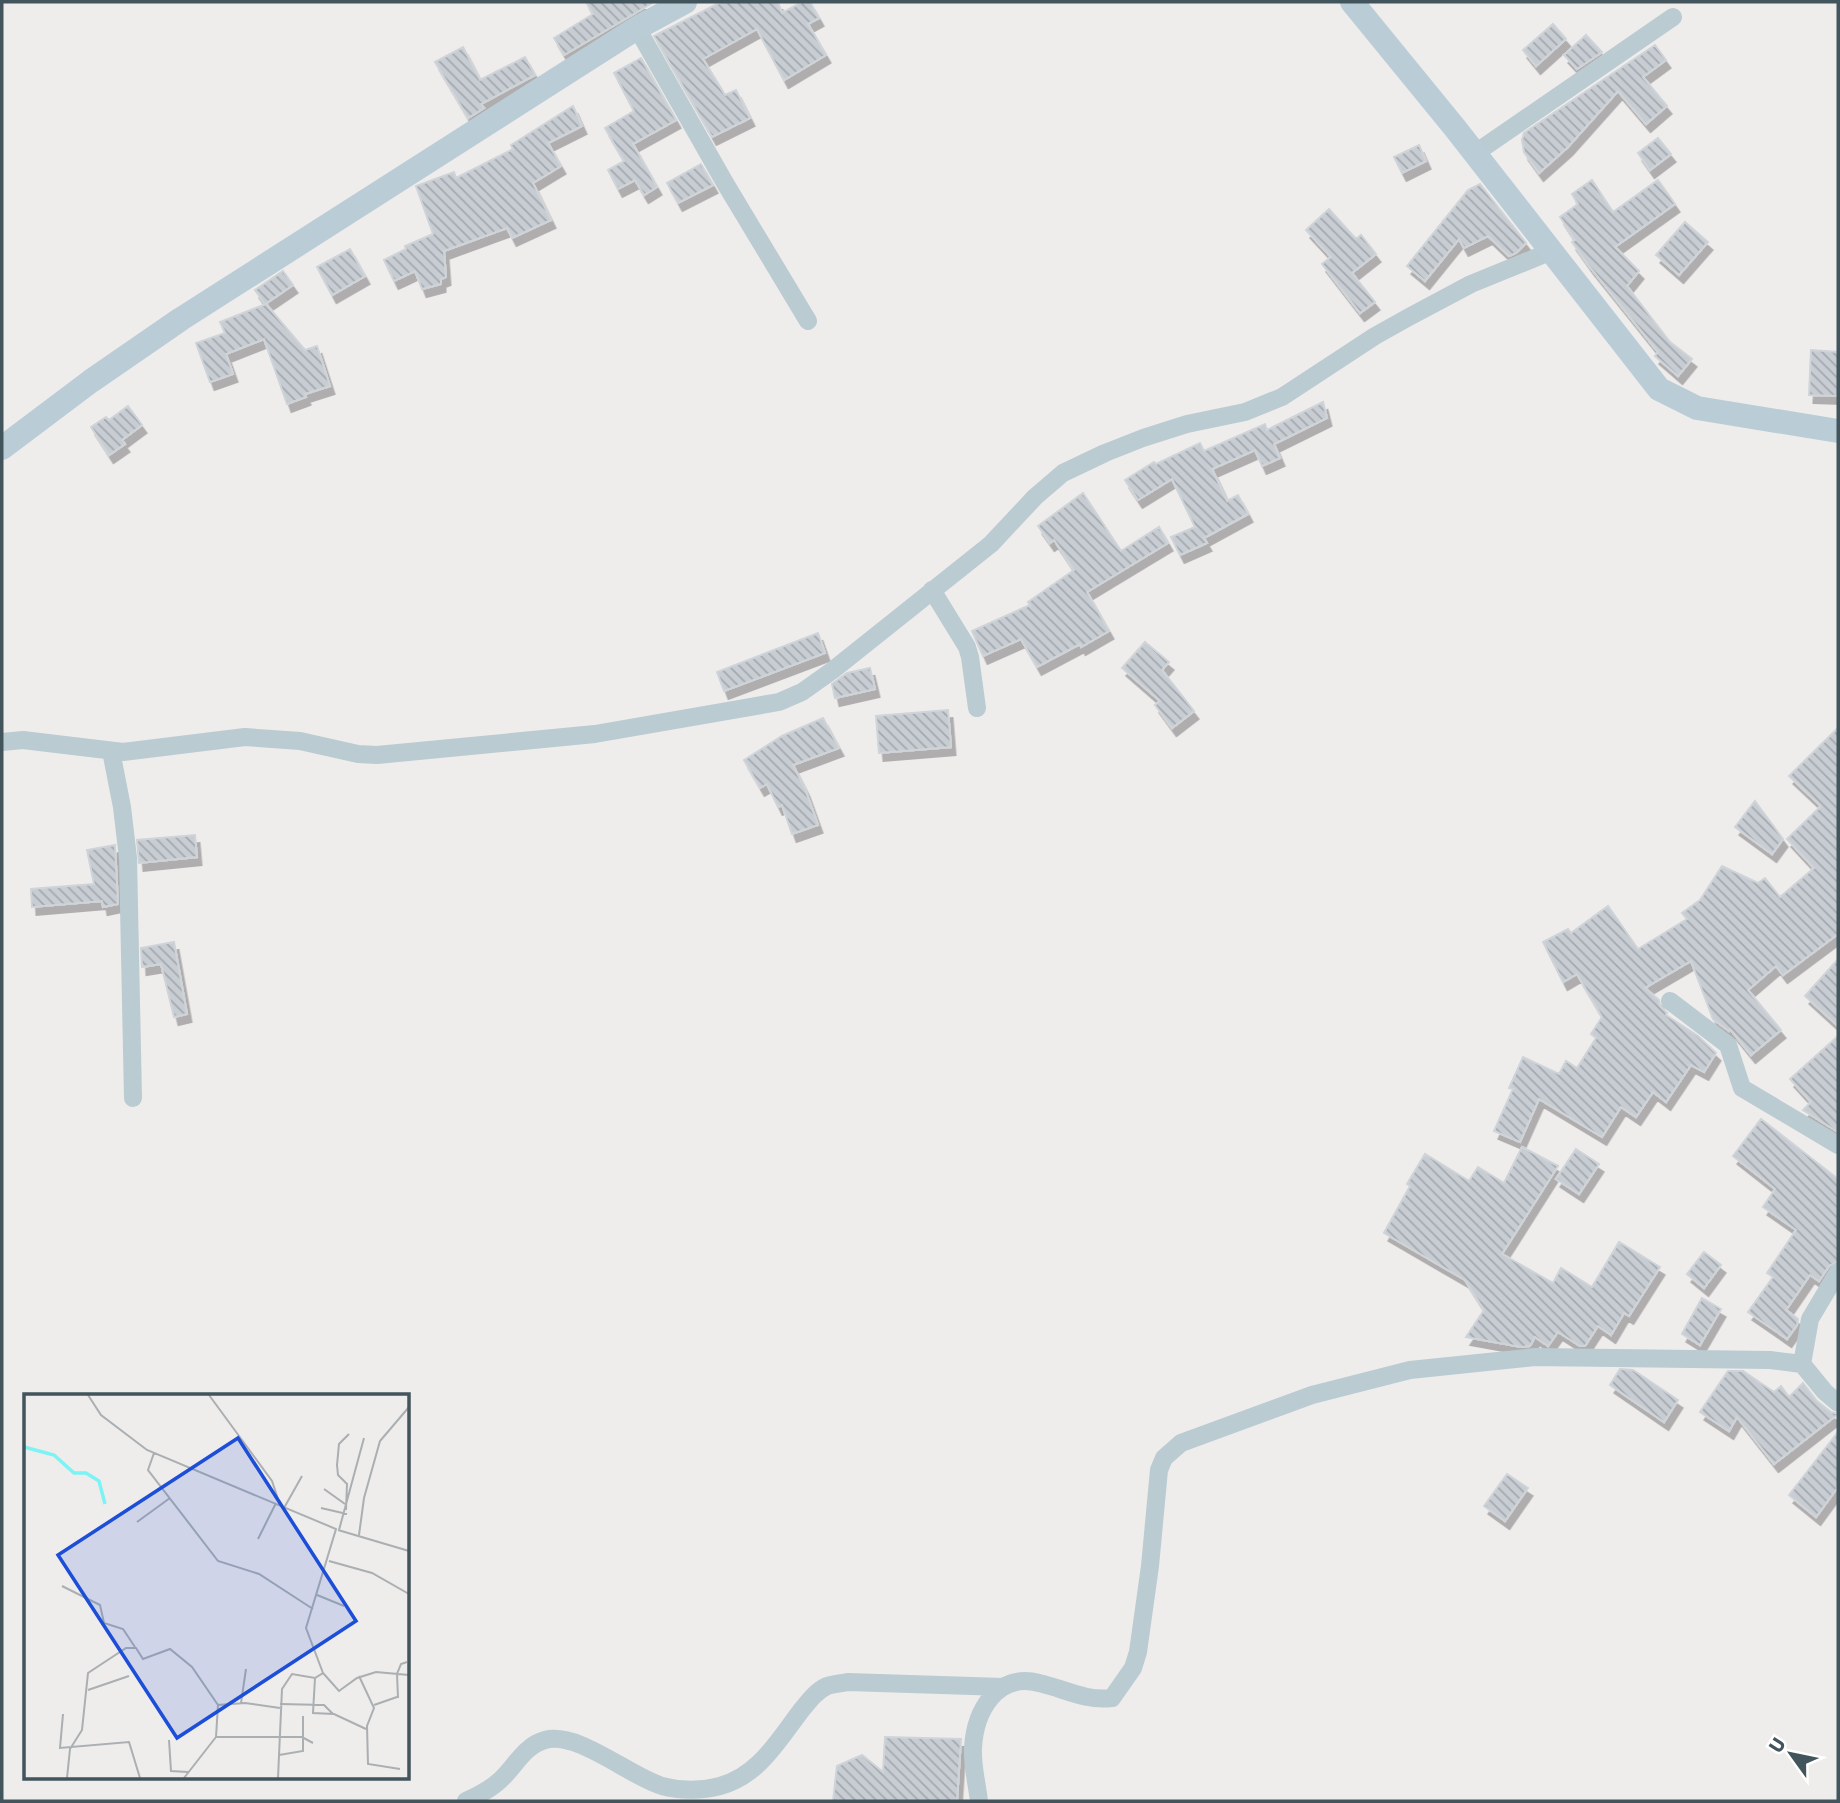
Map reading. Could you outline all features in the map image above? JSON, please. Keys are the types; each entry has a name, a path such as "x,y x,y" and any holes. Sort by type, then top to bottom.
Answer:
{"street":[{"path":"1352,2 1392,49 1659,389 1697,408 1838,431"},
{"path":"2,448 91,381 181,319 671,4"},
{"path":"1474,154 1673,17"},
{"path":"637,28 724,183 808,321"},
{"path":"2,743 23,740 111,751 138,751 245,737 300,741 358,754 377,754 595,734 779,702 802,691 833,670 991,544 1035,497 1063,473 1143,438 1187,424 1245,412 1282,397 1409,317 1471,284 1552,251"},
{"path":"932,590 967,647 977,708"},
{"path":"111,751 128,858 134,1098"},
{"path":"1670,1001 1728,1045 1742,1088 1838,1145"},
{"path":"1801,1364 1810,1319 1838,1272"},
{"path":"979,1801 973,1748 979,1716 989,1698 1018,1680 1037,1682 1095,1700 1112,1698 1133,1668 1138,1652 1150,1566 1159,1470 1164,1458 1181,1443 1312,1395 1410,1370 1535,1357 1770,1360 1801,1364 1838,1403"},
{"path":"466,1801 498,1783 530,1748 544,1740 560,1738 582,1746 646,1780 664,1786 693,1790 722,1786 753,1770 777,1745 815,1693 829,1686 848,1682 1003,1687"}],"building":[{"path":"586,2 654,2 564,55 554,38 593,14"},
{"path":"721,2 778,2 782,13 802,2 810,2 819,18 808,24 826,55 784,80 757,29 703,59 725,95 736,90 750,118 712,137 654,36"},
{"path":"1553,24 1566,39 1536,66 1523,50"},
{"path":"1586,35 1602,52 1577,69 1564,55"},
{"path":"1655,45 1666,60 1643,77 1667,106 1646,124 1618,91 1568,147 1539,173 1524,152 1524,133"},
{"path":"463,47 480,80 525,57 535,75 481,104 484,108 468,118 435,62"},
{"path":"641,58 676,120 633,144 657,187 644,195 635,180 618,189 608,170 624,161 605,128 634,111 614,73"},
{"path":"573,106 582,126 548,143 561,166 533,183 551,220 512,238 507,228 444,251 446,277 441,279 441,284 422,289 415,271 394,281 384,260 406,249 405,246 433,234 416,186 454,172 456,178 513,149 511,145"},
{"path":"1658,138 1671,154 1650,170 1638,153"},
{"path":"1419,145 1426,161 1402,173 1394,157"},
{"path":"701,164 713,185 678,203 667,183"},
{"path":"1592,180 1613,212 1658,180 1675,204 1615,247 1639,271 1627,286 1670,342 1692,359 1678,376 1655,356 1658,352 1589,266 1572,242 1575,240 1560,217 1578,204 1572,194"},
{"path":"1480,184 1526,243 1509,256 1488,236 1464,248 1459,239 1425,281 1407,266 1468,190"},
{"path":"1329,209 1356,239 1361,235 1376,254 1352,273 1375,302 1360,313 1322,264 1331,257 1306,230"},
{"path":"1685,222 1708,242 1679,275 1656,255"},
{"path":"350,249 365,276 332,295 317,267"},
{"path":"283,271 293,285 265,304 255,290"},
{"path":"266,304 305,350 317,346 330,386 305,394 306,397 287,404 264,339 226,354 233,374 210,382 196,343 225,333 220,322"},
{"path":"1811,350 1838,352 1838,396 1809,395"},
{"path":"1323,402 1327,418 1274,444 1280,458 1262,466 1255,450 1212,469 1227,501 1238,495 1248,514 1204,538 1207,543 1180,555 1171,537 1195,527 1172,479 1138,500 1125,480 1154,462 1156,464 1200,443 1204,451 1265,424 1267,430"},
{"path":"128,406 142,425 122,440 125,444 109,455 91,427 106,417 109,420"},
{"path":"1083,493 1121,551 1159,527 1168,543 1087,592 1109,631 1037,667 1021,639 983,656 972,631 1030,605 1028,602 1074,570 1054,540 1050,543 1038,526"},
{"path":"818,633 825,653 724,691 717,672"},
{"path":"1145,642 1169,662 1162,670 1194,711 1172,728 1155,705 1160,701 1122,668"},
{"path":"870,668 875,689 835,698 832,684 847,673"},
{"path":"948,710 951,747 879,753 876,716"},
{"path":"823,718 839,748 793,765 818,825 792,834 782,805 778,807 767,784 760,788 744,760 782,736"},
{"path":"1838,728 1838,934 1783,975 1776,966 1748,990 1781,1030 1751,1055 1730,1029 1729,1031 1713,1019 1691,961 1645,988 1659,1000 1666,1015 1698,1036 1716,1053 1704,1072 1691,1065 1666,1102 1653,1092 1636,1117 1621,1107 1602,1137 1539,1099 1520,1142 1494,1131 1513,1089 1509,1088 1523,1057 1559,1074 1566,1061 1577,1068 1596,1038 1591,1034 1602,1017 1577,974 1563,982 1543,942 1568,929 1571,933 1608,906 1638,949 1687,919 1682,913 1700,900 1722,866 1758,883 1765,878 1780,897 1814,868 1787,839 1821,806 1789,776"},
{"path":"1755,801 1783,839 1772,854 1735,827"},
{"path":"195,835 197,857 139,863 137,840"},
{"path":"115,845 118,904 103,907 102,901 32,907 31,889 94,884 87,850"},
{"path":"174,942 187,1014 174,1017 161,964 142,967 141,948"},
{"path":"1838,959 1838,1026 1805,996"},
{"path":"1838,1036 1838,1132 1803,1110 1811,1102 1790,1079"},
{"path":"1761,1119 1838,1179 1838,1261 1829,1266 1819,1281 1810,1275 1786,1310 1798,1319 1787,1339 1748,1312 1773,1277 1767,1273 1796,1230 1763,1207 1775,1189 1733,1156"},
{"path":"1522,1147 1558,1166 1502,1254 1553,1283 1561,1268 1592,1287 1619,1242 1660,1267 1629,1316 1624,1313 1611,1335 1598,1326 1585,1346 1580,1346 1558,1332 1548,1346 1535,1337 1530,1346 1521,1347 1466,1337 1484,1310 1465,1280 1384,1233 1410,1186 1407,1184 1425,1154 1469,1181 1478,1167 1504,1183"},
{"path":"1576,1149 1599,1164 1579,1194 1556,1179"},
{"path":"1704,1252 1721,1265 1704,1288 1687,1274"},
{"path":"1702,1298 1721,1309 1700,1345 1682,1334"},
{"path":"1620,1369 1633,1370 1678,1400 1664,1422 1610,1385"},
{"path":"1728,1371 1743,1371 1774,1392 1781,1386 1789,1397 1803,1383 1817,1401 1838,1414 1774,1464 1737,1417 1729,1431 1700,1412"},
{"path":"1838,1432 1838,1487 1816,1517 1789,1495"},
{"path":"1507,1474 1528,1488 1505,1521 1484,1506"},
{"path":"885,1737 961,1739 957,1801 833,1801 837,1766 862,1755 883,1772"}]}
